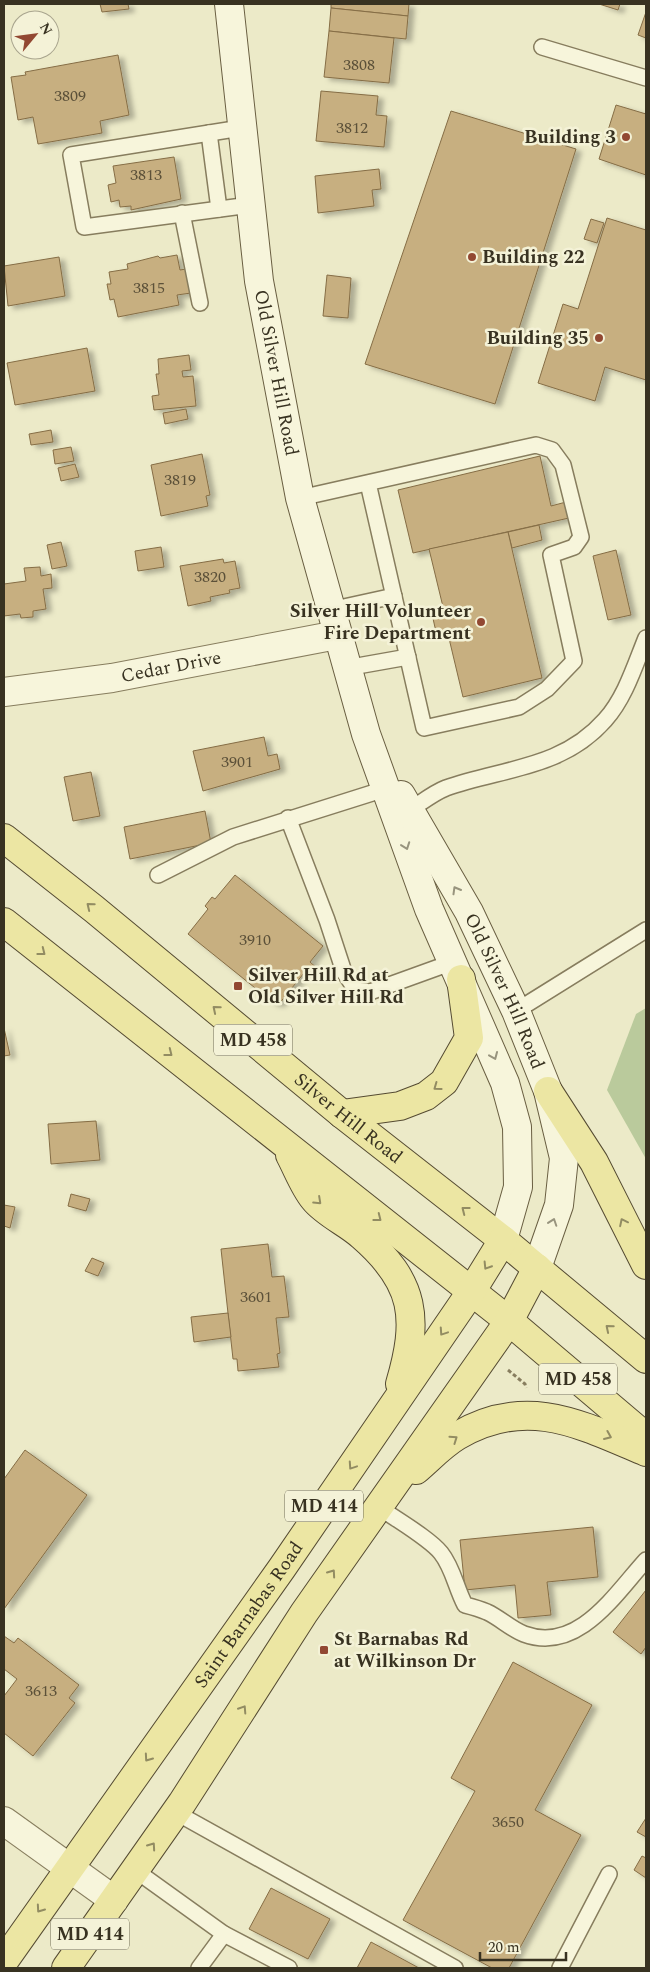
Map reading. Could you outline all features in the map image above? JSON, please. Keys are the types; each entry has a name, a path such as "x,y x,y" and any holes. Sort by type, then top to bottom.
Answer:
{"main road":[{"name":"Silver Hill Road","path":"4,838 101,915 342,1114 503,1240 646,1359"},
{"name":"MD 458","path":"4,922 509,1321 646,1436"},
{"path":"342,1114 400,1106 426,1096 444,1082 469,1038 457,970"},
{"path":"548,1091 594,1162 646,1266"},
{"path":"284,1144 314,1199 363,1237 393,1268 406,1293 412,1325 407,1360 393,1405"},
{"name":"Saint Barnabas Road","path":"4,1961 270,1584 471,1292 503,1240"},
{"name":"MD 414","path":"66,1968 175,1812 304,1613 509,1321 536,1268"},
{"path":"384,1499 457,1436 494,1418 531,1414 576,1422 646,1452"}],"street":[{"name":"Old Silver Hill Road","path":"229,4 259,281 300,498 333,622 366,734 429,909 505,1083 517,1127 518,1187 503,1240"},
{"name":"Cedar Drive","path":"4,692 112,678 333,622"},
{"name":"Old Silver Hill Road","path":"366,734 469,912 516,1011 548,1091 564,1158 559,1205 536,1268"},
{"path":"4,1821 114,1900"}],"lane":[{"path":"542,47 646,78"},
{"path":"241,128 71,155 84,227 250,205"},
{"path":"210,133 219,209"},
{"path":"182,214 200,303"},
{"path":"300,498 368,482 536,445 552,450 563,465 581,537 574,547 551,555 574,661 547,689 519,706 424,728 368,482"},
{"path":"333,622 394,596"},
{"path":"410,810 444,789 550,760 586,738 606,720 624,692 646,638"},
{"path":"346,668 408,657"},
{"path":"158,875 233,837 288,818 385,789"},
{"path":"288,818 327,920 344,972 356,990 370,992 457,970"},
{"path":"516,1011 646,930"},
{"path":"384,1499 440,1552 449,1566 456,1589 466,1605 488,1612 524,1634 555,1638 574,1631 591,1621 646,1560"},
{"path":"175,1812 455,1968"},
{"path":"135,1870 224,1934 289,1968"},
{"path":"560,1968 609,1874"},
{"path":"199,1968 224,1934"}],"path":[{"path":"512,1362 507,1369 525,1384 528,1393"}],"green space":[{"path":"646,1008 646,1159 607,1090 636,1014"}],"building":[{"path":"100,4 128,4 129,9 102,12"},
{"path":"331,4 409,4 408,16 331,8"},
{"path":"599,4 620,4 618,10"},
{"path":"331,8 408,16 406,39 329,31"},
{"path":"646,12 646,38 638,35"},
{"path":"329,31 394,38 389,83 324,77"},
{"path":"118,55 129,115 100,121 102,133 38,144 33,117 18,120 11,77 26,75 25,72"},
{"path":"321,91 378,96 376,115 387,116 384,147 316,141"},
{"name":"Building 3","path":"616,105 646,114 646,175 599,159"},
{"name":"Building 22","path":"451,111 576,149 495,404 365,364"},
{"path":"174,157 181,199 131,210 131,206 120,207 119,200 111,202 108,185 116,183 113,166"},
{"path":"379,169 381,189 372,190 374,206 318,213 315,176"},
{"name":"Building 35","path":"607,218 646,230 646,380 605,367 595,401 538,383 563,304 578,309"},
{"path":"591,219 604,223 597,243 584,239"},
{"path":"177,255 180,270 186,269 191,293 177,295 179,305 118,317 114,299 110,300 107,284 111,284 109,272 128,269 127,264 158,256 160,258"},
{"path":"59,257 65,296 8,306 4,266"},
{"path":"327,275 351,278 348,318 323,316"},
{"path":"87,348 95,391 15,405 7,363"},
{"path":"189,355 191,370 182,371 183,377 193,376 196,406 154,410 152,396 159,395 156,374 159,374 158,359"},
{"path":"186,409 188,419 165,424 163,413"},
{"path":"51,430 53,442 31,445 29,434"},
{"path":"71,447 74,461 55,464 53,450"},
{"path":"202,454 210,495 206,496 208,506 161,516 151,465"},
{"path":"540,456 551,506 566,502 569,518 413,553 398,490"},
{"path":"75,464 79,477 61,481 58,468"},
{"path":"539,525 542,540 512,548 508,532"},
{"name":"Silver Hill Volunteer Fire Department","path":"508,532 542,678 463,697 447,630 436,632 432,614 444,611 429,549"},
{"path":"61,542 67,566 52,569 47,545"},
{"path":"161,547 164,567 138,571 135,551"},
{"path":"616,550 631,615 608,620 593,556"},
{"path":"223,559 224,563 235,561 240,588 229,590 230,593 210,597 211,601 188,606 180,566"},
{"path":"40,567 41,576 51,574 52,588 43,589 46,609 33,611 33,617 21,618 20,614 4,616 4,584 26,581 24,568"},
{"path":"264,737 268,756 277,754 280,769 203,791 193,751"},
{"path":"91,772 100,816 73,821 64,777"},
{"path":"205,811 211,843 130,859 124,827"},
{"path":"235,875 323,946 310,962 318,969 311,978 304,973 279,1004 276,1002 275,1004 188,934 208,909 205,906 212,897 215,899"},
{"path":"4,1028 10,1055 4,1056"},
{"path":"96,1121 100,1160 51,1164 48,1124"},
{"path":"71,1194 90,1199 86,1211 68,1206"},
{"path":"4,1205 15,1207 10,1228 4,1226"},
{"path":"268,1244 272,1277 284,1276 289,1317 276,1318 280,1353 277,1354 279,1367 238,1371 237,1359 233,1359 221,1249"},
{"path":"92,1258 104,1263 98,1276 85,1271"},
{"path":"228,1313 231,1337 194,1342 191,1317"},
{"path":"25,1450 87,1495 4,1609 4,1479"},
{"path":"593,1527 598,1577 547,1582 551,1615 518,1618 515,1585 465,1590 460,1540"},
{"path":"646,1590 646,1647 641,1654 613,1632"},
{"path":"4,1636 14,1643 18,1638 79,1685 69,1698 75,1703 33,1756 4,1733 4,1696 17,1679 4,1669"},
{"path":"513,1662 592,1705 535,1810 581,1835 509,1968 492,1968 403,1920 475,1791 451,1778"},
{"path":"646,1818 646,1837 637,1832"},
{"path":"642,1856 646,1858 646,1878 634,1870"},
{"path":"271,1888 330,1919 308,1959 249,1929"},
{"path":"371,1942 419,1968 357,1968"}],"place":[{"name":"Building 3","path":"626,137"},
{"name":"Building 22","path":"472,257"},
{"name":"Building 35","path":"599,338"},
{"name":"Silver Hill Volunteer Fire Department","path":"481,622"},
{"name":"Silver Hill Rd at Old Silver Hill Rd","path":"238,986"},
{"name":"St Barnabas Rd at Wilkinson Dr","path":"324,1650"}]}
